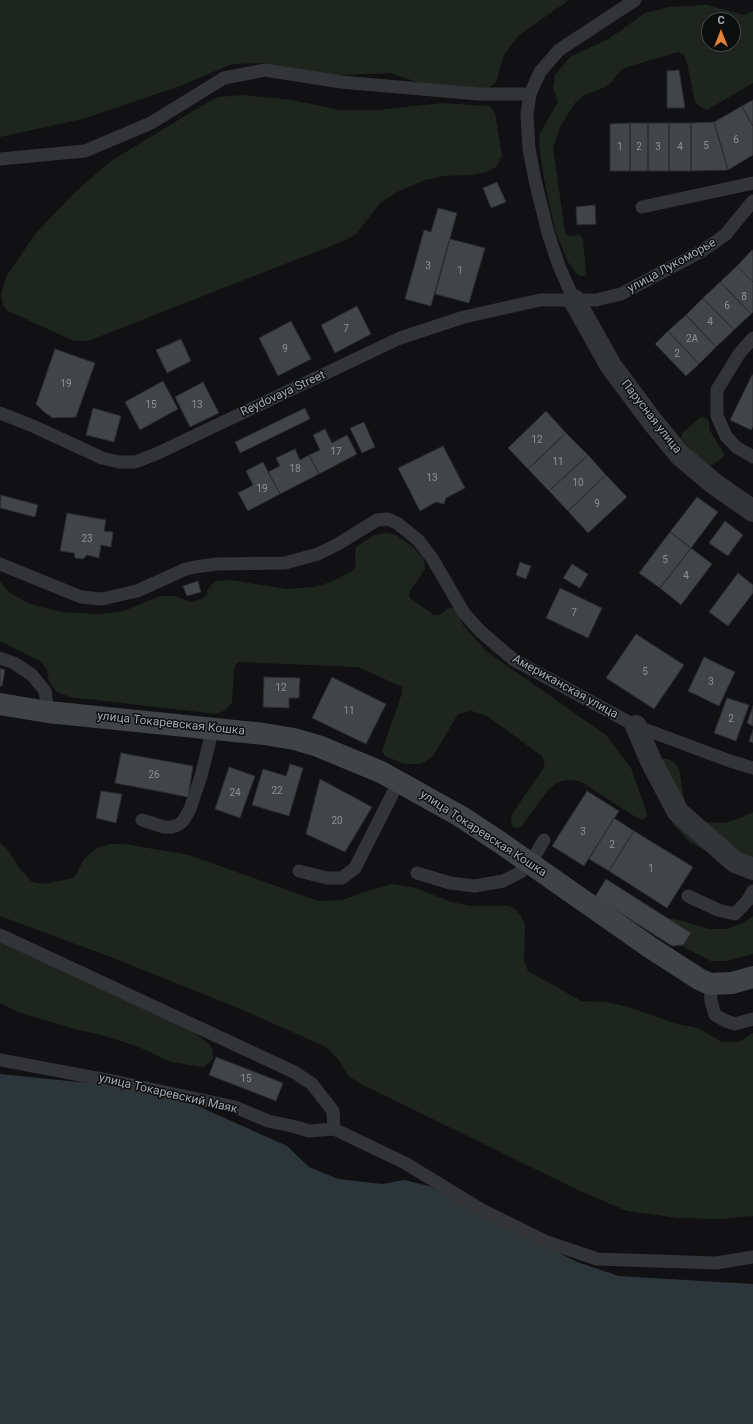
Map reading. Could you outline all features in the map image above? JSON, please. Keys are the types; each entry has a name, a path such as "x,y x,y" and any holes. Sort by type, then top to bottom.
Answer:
{"main road":[{"name":"улица Токаревская Кошка","path":"0,704 48,712 264,734 294,739 318,746 381,772 460,816 651,948 699,979 710,984"},
{"path":"710,984 732,983 753,977"}],"street":[{"name":"Парусная улица","path":"574,300 611,366 652,421 680,454 713,483 753,511"},
{"path":"636,726 651,761 678,812 735,862 753,869"}],"lane":[{"path":"574,300 559,266 548,233 535,180 529,149 527,121 530,94 540,72 559,50 635,0"},
{"path":"0,159 85,151 151,123 224,78 265,70 341,82 479,94 530,94"},
{"path":"642,207 753,183"},
{"name":"улица Лукоморье","path":"574,300 596,300 621,294 702,252 725,235 753,201"},
{"name":"Reydovaya Street","path":"0,413 33,426 102,458 119,462 135,462 164,450 400,338 483,312 540,300 574,300"},
{"path":"753,338 739,354 717,390 717,416 726,436 736,447 753,457"},
{"name":"Американская улица","path":"0,564 81,597 102,599 137,591 195,567 218,564 285,563 318,554 338,544 377,520 388,519 397,523 418,540 432,558 464,613 480,631 514,660 636,726 753,768"},
{"path":"0,658 25,669 35,678 45,691 48,712"},
{"path":"142,820 164,827 178,825 183,821 193,802 213,728"},
{"path":"299,871 327,878 342,878 355,868 399,781"},
{"path":"417,873 450,882 475,886 510,878 521,872 530,864 544,840"},
{"path":"688,896 718,910 735,914 748,900 753,891"},
{"path":"0,935 294,1072 312,1084 333,1111 334,1129 406,1163 482,1210 547,1242 597,1259 716,1263 753,1257"},
{"path":"710,984 711,1001 715,1015 735,1024 753,1019"},
{"name":"улица Токаревский Маяк","path":"0,1060 118,1082 235,1107 268,1121 309,1131 334,1129"}],"shaded area":[{"path":"0,0 569,0 518,36 504,55 496,82 489,88 432,87 390,73 318,76 267,63 232,64 180,86 83,119 0,137"},
{"path":"707,5 733,12 701,12 701,52 741,52 741,14 744,15 753,11 753,83 707,110 702,108 695,102 684,55 678,52 624,68 611,83 603,88 584,95 575,103 561,125 553,147 565,232 568,236 580,235 583,239 586,275 581,276 577,274 568,262 555,230 544,179 539,145 540,133 558,102 553,87 555,75 570,57 610,38 645,13 669,7"},
{"path":"244,95 292,100 340,110 378,110 442,103 489,106 495,113 502,156 496,167 487,172 469,175 444,176 425,180 397,192 380,203 357,233 346,240 88,341 74,341 8,311 3,305 1,293 7,275 36,233 76,191 111,161 193,111 218,97"},
{"path":"701,417 706,418 709,422 709,429 724,456 722,459 710,466 705,466 681,438 682,433"},
{"path":"386,533 396,535 413,547 424,559 425,569 410,591 409,596 411,599 434,615 439,615 449,608 454,608 457,610 463,625 486,651 606,735 631,768 647,813 643,820 637,818 585,784 570,780 555,784 548,790 521,827 516,828 512,826 512,814 545,766 542,756 487,716 472,711 458,714 433,756 421,764 404,764 385,756 382,751 402,693 402,687 358,667 239,662 235,665 234,669 232,703 225,710 217,714 70,697 57,692 49,682 47,669 40,661 0,641 0,581 10,593 30,604 61,612 100,614 124,611 160,596 175,596 190,602 202,599 207,595 207,591 211,585 217,581 230,580 287,589 314,587 331,582 352,571 356,565 356,547 374,535"},
{"path":"656,759 667,759 674,762 679,768 685,804 694,816 707,822 725,823 753,812 753,866 729,861 691,843 673,824 650,767"},
{"path":"0,843 8,850 20,869 32,882 44,884 74,878 84,859 97,848 111,844 124,844 189,855 318,901 342,900 392,884 416,888 451,902 471,906 509,906 515,909 521,916 525,925 524,960 528,971 581,1001 606,1002 628,1007 677,1024 698,1028 722,1042 739,1042 753,1033 753,1216 720,1219 678,1218 627,1211 580,1191 363,1085 348,1076 339,1060 326,1047 236,1007 113,958 0,916"},
{"path":"753,916 753,954 726,961 711,961 662,936 665,921 672,919 709,929 726,929 743,923"},
{"path":"0,940 152,1000 209,1044 212,1049 213,1059 205,1066 200,1067 168,1061 139,1047 102,1035 78,1030 18,1012 0,1003"},
{"path":"0,1074 99,1084 189,1102 287,1146 309,1167 338,1179 382,1184 404,1180 429,1186 577,1262 619,1276 753,1284 753,1424 0,1424"}],"building":[{"path":"679,70 685,108 667,108 667,71"},
{"path":"753,100 753,126 742,106"},
{"path":"742,106 753,126 753,155 728,170 714,122"},
{"path":"714,122 728,170 691,171 691,123"},
{"path":"630,123 648,123 648,171 630,171"},
{"path":"630,123 630,171 610,171 610,124"},
{"path":"648,123 669,123 669,171 648,171"},
{"path":"669,123 691,123 691,171 669,171"},
{"path":"497,182 506,202 491,208 483,188"},
{"path":"595,205 596,224 577,225 576,207"},
{"path":"438,208 457,213 431,306 405,299 424,230 431,232"},
{"path":"450,239 485,248 469,303 435,294"},
{"path":"752,250 753,251 753,282 737,266"},
{"path":"737,266 753,282 753,312 751,314 720,282"},
{"path":"720,282 751,314 734,330 703,298"},
{"path":"703,298 734,330 716,347 686,315"},
{"path":"357,306 371,334 335,353 321,325"},
{"path":"686,315 716,347 699,364 668,331"},
{"path":"291,321 311,359 278,376 259,338"},
{"path":"668,331 699,364 686,376 655,344"},
{"path":"181,339 191,361 167,373 156,350"},
{"path":"55,349 95,363 76,417 53,418 36,404"},
{"path":"752,375 753,426 751,430 730,420"},
{"path":"163,381 178,409 140,430 125,402"},
{"path":"203,382 219,413 190,427 175,397"},
{"path":"93,408 121,416 114,442 86,435"},
{"path":"305,408 310,419 240,453 235,442"},
{"path":"546,411 566,433 528,469 508,448"},
{"path":"364,422 375,447 362,453 350,428"},
{"path":"325,429 332,443 347,435 357,454 319,474 309,455 320,450 313,435"},
{"path":"566,433 588,455 549,491 528,469"},
{"path":"443,446 465,488 446,498 444,504 436,502 420,511 398,468"},
{"path":"295,449 300,460 309,455 319,474 280,494 268,472 280,466 276,458"},
{"path":"588,455 606,475 568,511 549,491"},
{"path":"263,462 280,494 248,511 238,493 253,485 246,471"},
{"path":"606,475 627,497 588,533 568,511"},
{"path":"1,495 38,505 35,517 0,508"},
{"path":"697,497 718,512 691,548 670,532"},
{"path":"67,513 106,520 104,531 113,532 111,547 101,545 99,558 87,555 83,559 75,558 74,553 60,551"},
{"path":"725,521 743,535 728,556 709,543"},
{"path":"670,532 691,548 660,588 639,573"},
{"path":"691,548 712,564 681,605 660,588"},
{"path":"520,562 531,566 526,579 516,575"},
{"path":"572,564 588,574 580,588 563,578"},
{"path":"738,573 753,585 753,593 728,626 709,612"},
{"path":"198,581 201,592 187,596 183,586"},
{"path":"560,588 602,608 588,638 546,618"},
{"path":"636,634 684,665 654,709 606,678"},
{"path":"704,657 735,672 719,706 688,691"},
{"path":"0,668 5,670 2,686 0,686"},
{"path":"264,677 300,678 299,698 289,698 289,708 263,707"},
{"path":"332,677 386,704 366,744 312,718"},
{"path":"727,698 749,705 736,741 714,733"},
{"path":"753,706 753,726 747,723"},
{"path":"753,730 753,743 749,741"},
{"path":"121,753 193,766 188,797 115,783"},
{"path":"290,764 303,768 289,816 252,805 263,769 286,776"},
{"path":"229,767 255,776 240,818 215,809"},
{"path":"320,779 372,807 345,852 306,834"},
{"path":"101,791 122,794 116,823 96,818"},
{"path":"587,791 619,811 584,866 552,846"},
{"path":"614,818 634,831 609,871 589,859"},
{"path":"634,831 693,867 667,908 609,871"},
{"path":"606,879 691,933 683,945 672,946 595,897"},
{"path":"216,1057 283,1083 276,1101 209,1075"}]}
